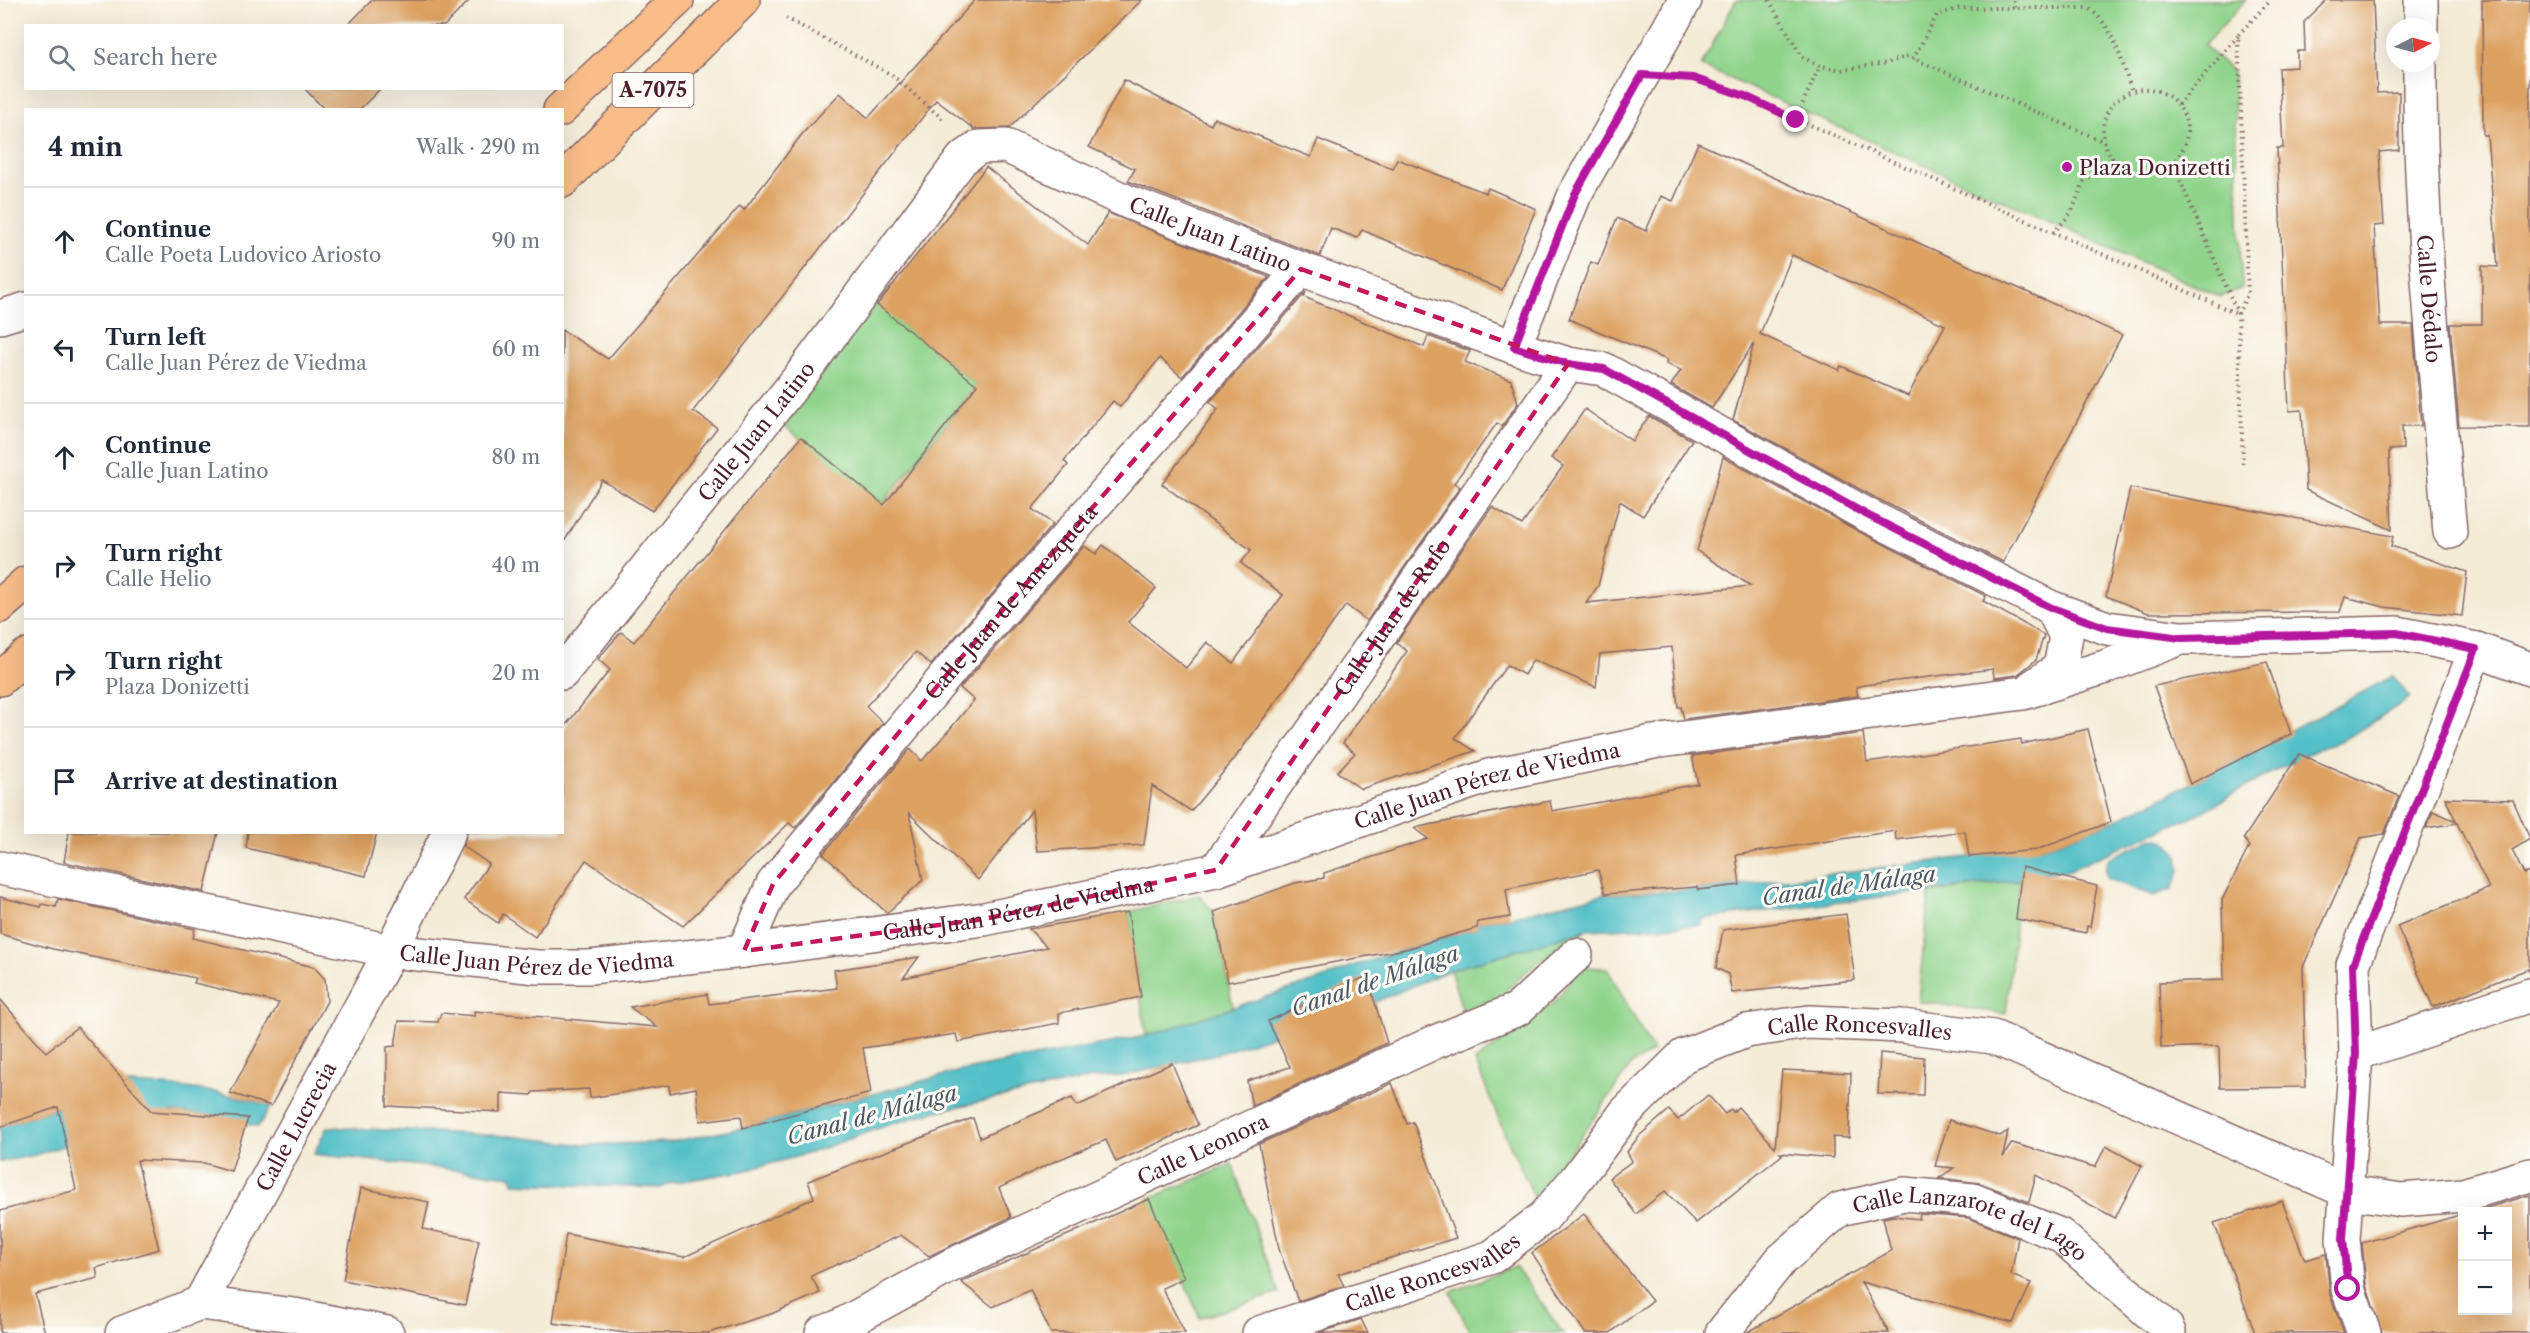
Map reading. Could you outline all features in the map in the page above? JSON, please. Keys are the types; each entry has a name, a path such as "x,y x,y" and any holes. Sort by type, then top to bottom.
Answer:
{"main road":[{"name":"A-7075","path":"562,108 677,0"},
{"name":"A-7075","path":"564,179 743,0"},
{"path":"0,606 24,585"},
{"path":"0,679 24,658"}],"street":[{"path":"1514,347 1575,194 1684,0"},
{"path":"2421,0 2421,18"},
{"name":"Calle Dédalo","path":"2420,72 2420,135 2427,266 2451,532"},
{"name":"Calle Juan Latino","path":"567,657 799,378 962,159 980,147 1006,146 1128,202 1300,269 1514,347 1568,364 1604,369 1867,515 2052,608"},
{"name":"Calle Juan de Amezqueta","path":"744,951 773,884 954,666 1300,269"},
{"path":"0,317 24,310"},
{"name":"Calle Juan de Rufo","path":"1216,870 1568,364"},
{"name":"Calle Juan Pérez de Viedma","path":"2052,608 2107,628 2181,638 2397,633 2476,649 2530,669"},
{"name":"Calle Juan Pérez de Viedma","path":"2023,693 2060,668 2066,636 2052,608"},
{"name":"Calle Juan Pérez de Viedma","path":"0,868 391,951 548,967 590,967 744,951 984,919 1216,870 1489,776 1653,742 2023,693 2105,667 2181,638"},
{"path":"2364,1333 2348,1289 2343,1239 2349,1192 2356,1054 2353,965 2476,649"},
{"path":"391,951 448,834"},
{"name":"Calle Lucrecia","path":"200,1303 391,951"},
{"name":"Calle Leonora","path":"822,1333 950,1266 1435,1042 1518,1009 1576,955"},
{"path":"2356,1054 2530,995"},
{"name":"Calle Roncesvalles","path":"1259,1333 1492,1257 1544,1217 1576,1179 1626,1112 1683,1056 1746,1031 1809,1022 1902,1026 1993,1037 2349,1192 2401,1200 2463,1195 2530,1175"},
{"name":"Calle Lanzarote del Lago","path":"1722,1333 1781,1260 1840,1209 1904,1194 1974,1200 2060,1235 2167,1328 2169,1333"},
{"path":"122,1333 200,1303 294,1315 387,1333"}],"path":[{"path":"1769,0 1802,57 1820,66 1841,70 1887,63 1908,56 2105,142"},
{"path":"2014,0 2014,9"},
{"path":"2178,105 2271,0"},
{"path":"1913,59 1936,15 1960,8 2088,8 2100,16 2109,29 2132,92"},
{"path":"786,18 891,75 952,127"},
{"path":"2238,35 2248,293 2238,314"},
{"path":"1796,120 1820,66"},
{"path":"1642,75 1693,78 1745,96 2238,314"},
{"path":"2145,89 2164,93 2178,105 2187,122 2186,140 2181,153 2173,164 2161,170 2148,173 2131,171 2114,158 2105,142 2105,119 2112,104 2132,92 2145,89"},
{"path":"2053,233 2071,213 2084,182 2114,158"},
{"path":"2173,164 2238,314 2243,464"}],"highlighted area":[{"path":"1301,269 1568,364 1216,870 984,919 744,951 773,884 954,666"}],"green space":[{"name":"Plaza Donizetti","path":"1736,0 2246,0 2204,45 2233,72 2242,288 2220,297 1701,66"},
{"path":"877,304 977,385 882,504 782,424"},
{"path":"2020,880 2006,1014 1918,1001 1929,893"},
{"path":"1199,895 1214,912 1233,1008 1146,1036 1128,912"},
{"path":"1586,930 1537,962 1495,1001 1465,1018 1450,970"},
{"path":"1579,967 1607,968 1653,1051 1631,1065 1545,1188 1534,1196 1506,1137 1475,1061 1556,1001"},
{"path":"1232,1164 1279,1293 1200,1318 1148,1199"},
{"path":"1515,1267 1563,1333 1470,1333 1451,1292"}],"water":[{"name":"Canal de Málaga","path":"2393,676 2410,698 2341,742 2320,748 2204,811 2067,871 2020,874 2020,880 1701,919 1701,925 1586,930 1450,970 1375,1002 1220,1053 1122,1076 1092,1078 933,1112 885,1126 810,1153 743,1171 670,1183 661,1188 513,1183 512,1176 314,1154 327,1127 510,1136 585,1145 670,1142 743,1128 960,1071 1146,1036 1327,977 1355,965 1476,928 1478,922 1510,917 1605,894 1698,890 2042,848 2111,822 2190,784"},
{"path":"2153,838 2165,841 2178,854 2180,872 2172,889 2154,896 2107,879 2105,869 2109,858"},
{"path":"127,1084 200,1090 271,1106 258,1127 220,1116 171,1112 35,1155 0,1162 0,1127"}],"building":[{"path":"372,0 470,0 446,24 349,24"},
{"path":"975,0 1142,0 1009,128 974,129 936,100 693,411 717,428 652,511 602,480 564,542 564,331 608,359 740,206 744,210 803,133 840,93 868,118"},
{"path":"2327,0 2373,0 2377,93 2399,92 2399,150 2379,152 2384,225 2374,226 2380,325 2413,325 2421,426 2402,426 2403,449 2389,450 2392,530 2306,490 2302,410 2289,411 2277,148 2283,148 2279,68 2297,67 2297,51 2305,51 2304,22"},
{"path":"2482,0 2530,0 2530,427 2459,426 2450,324 2482,324 2482,266 2498,267 2487,135 2483,135"},
{"path":"1124,80 1211,125 1214,118 1311,157 1318,139 1393,169 1397,159 1486,193 1488,188 1536,209 1502,290 1362,230 1357,238 1331,228 1320,256 1128,181 1135,169 1089,147"},
{"path":"306,90 379,90 361,108 323,108"},
{"path":"1698,143 2122,335 2003,562 1876,498 1733,420 1754,343 1712,408 1671,385 1681,370 1666,364 1667,360 1569,319 1591,262 1598,265 1617,218 1646,231 1661,196 1673,201","holes":["1792,255 1945,325 1908,396 1841,366 1839,370 1760,334"]},
{"path":"986,167 1088,245 1108,213 1269,277 1182,377 1160,358 1120,407 1113,401 1064,461 1068,465 1032,509 1053,524 931,665 916,652 866,706 883,723 795,828 789,823 683,926 586,860 535,937 503,914 498,923 464,899 489,864 463,846 466,834 564,834 564,728 610,670 598,659 621,632 634,642 801,437 884,505 977,385 877,305"},
{"path":"1306,292 1304,297 1424,347 1428,336 1470,351 1465,362 1511,380 1518,403 1502,426 1497,423 1454,483 1460,487 1367,621 1346,605 1235,758 1191,811 1152,786 1144,845 1037,851 1032,810 978,880 909,813 923,880 887,913 823,854 910,749 922,761 950,729 974,700 960,688 1084,546 1096,554 1103,545 1156,588 1128,622 1186,668 1207,642 1233,663 1283,595 1241,563 1251,550 1162,484 1218,409 1210,402"},
{"path":"1585,409 1632,441 1649,416 1692,440 1643,516 1620,501 1598,586 1586,603 1751,586 1697,551 1723,457 1858,531 1986,596 1983,601 2044,635 2036,660 2017,675 1994,678 1993,669 1864,685 1856,687 1858,696 1684,719 1681,707 1678,707 1672,647 1600,654 1596,687 1533,660 1524,675 1507,665 1455,738 1475,751 1361,789 1337,772 1355,753 1343,743 1407,651 1396,643 1492,507 1522,525 1563,466 1551,458"},
{"path":"2130,488 2393,536 2391,546 2467,572 2462,616 2384,607 2345,597 2340,612 2148,613 2106,596"},
{"path":"2267,662 2291,734 2190,784 2154,686"},
{"path":"2088,729 2111,822 2036,850 1969,857 1965,831 1896,840 1895,831 1736,855 1740,885 1698,890 1697,887 1605,894 1598,870 1506,889 1510,917 1478,922 1477,928 1406,949 1228,982 1214,912 1295,883 1324,878 1324,873 1428,839 1414,828 1550,801 1552,811 1698,784 1692,756 1863,733 1867,762 2021,739 2022,744"},
{"path":"2299,754 2399,796 2384,834 2361,838 2303,967 2306,1087 2220,1088 2219,1046 2161,1048 2159,982 2224,980 2222,900 2249,847 2244,838"},
{"path":"2445,798 2513,800 2530,839 2512,850 2524,874 2530,872 2530,973 2528,969 2433,1007 2397,926 2489,888 2457,823 2426,828 2433,811 2456,821"},
{"path":"69,834 218,834 204,892 64,862"},
{"path":"248,834 376,834 366,876 246,848"},
{"path":"2022,867 2097,886 2090,927 2087,926 2086,933 2016,919"},
{"path":"0,897 41,907 42,904 56,907 58,899 195,929 193,938 314,967 325,979 327,1001 271,1106 230,1093 279,1003 194,983 196,978 53,949 0,934"},
{"path":"1128,912 1141,997 1059,1013 1059,1023 958,1042 956,1034 863,1048 871,1093 743,1128 741,1116 700,1121 696,1088 670,1093 669,1085 590,1098 589,1089 533,1092 531,1095 501,1093 501,1112 387,1106 387,1047 395,1046 399,1021 438,1022 441,1013 475,1016 474,1011 657,1027 630,1007 707,994 709,1004 837,988 834,970 919,957 903,978 1047,947 1029,929"},
{"path":"1846,914 1855,980 1732,993 1728,974 1716,968 1723,930"},
{"path":"1367,976 1387,1043 1252,1106 1247,1081 1290,1067 1268,1021"},
{"path":"0,999 46,1052 77,1027 151,1111 248,1118 231,1171 204,1163 137,1160 159,1249 96,1268 98,1278 35,1294 45,1333 0,1333 0,1211 76,1190 58,1107 0,1127"},
{"path":"1880,1053 1924,1057 1923,1095 1878,1094"},
{"path":"1172,1063 1198,1125 1116,1162 1106,1140 999,1188 1011,1217 929,1256 901,1235 811,1276 820,1293 771,1314 708,1333 626,1333 553,1323 566,1234 684,1257 814,1198 808,1181 973,1118 980,1138 1072,1098 1077,1106"},
{"path":"1782,1070 1851,1073 1849,1138 1833,1137 1833,1158 1780,1153 1782,1155 1696,1223 1665,1191 1636,1214 1609,1178 1632,1161 1627,1152 1639,1136 1669,1110 1678,1120 1708,1095 1725,1114 1731,1109 1733,1112 1738,1107 1775,1147"},
{"path":"1392,1083 1407,1124 1413,1122 1456,1238 1338,1274 1344,1286 1298,1301 1279,1249 1259,1144"},
{"path":"1949,1120 2000,1136 2008,1131 2003,1157 2012,1143 2095,1167 2106,1146 2142,1166 2115,1218 2036,1175 2029,1202 1980,1183 1939,1178 1954,1168 1935,1166"},
{"path":"361,1188 429,1202 423,1229 479,1240 465,1305 343,1280"},
{"path":"2530,1195 2530,1333 2382,1333 2366,1285 2362,1243 2458,1215 2458,1315 2512,1315 2512,1207 2490,1207"},
{"path":"1149,1199 1184,1278 1162,1288 1185,1333 1051,1333 1030,1290 993,1307 961,1282"},
{"path":"2282,1201 2305,1260 2326,1254 2330,1295 2344,1333 2255,1333 2214,1223"},
{"path":"1584,1214 1652,1301 1610,1333 1585,1333 1532,1253"},
{"path":"1920,1214 1969,1218 2018,1238 2011,1275 2031,1283 2013,1323 1861,1282 1889,1333 1746,1333 1891,1251 1883,1218 1893,1216 1919,1219"},
{"path":"1361,1319 1368,1333 1319,1333"}],"place":[{"name":"Plaza Donizetti","path":"2067,167"}],"route":[{"path":"1796,120 1745,96 1693,78 1642,75 1575,194 1514,347 1568,364 1604,369 1867,515 2052,608 2107,628 2181,638 2397,633 2476,649 2353,965 2356,1054 2349,1192 2343,1239 2348,1289"}]}
